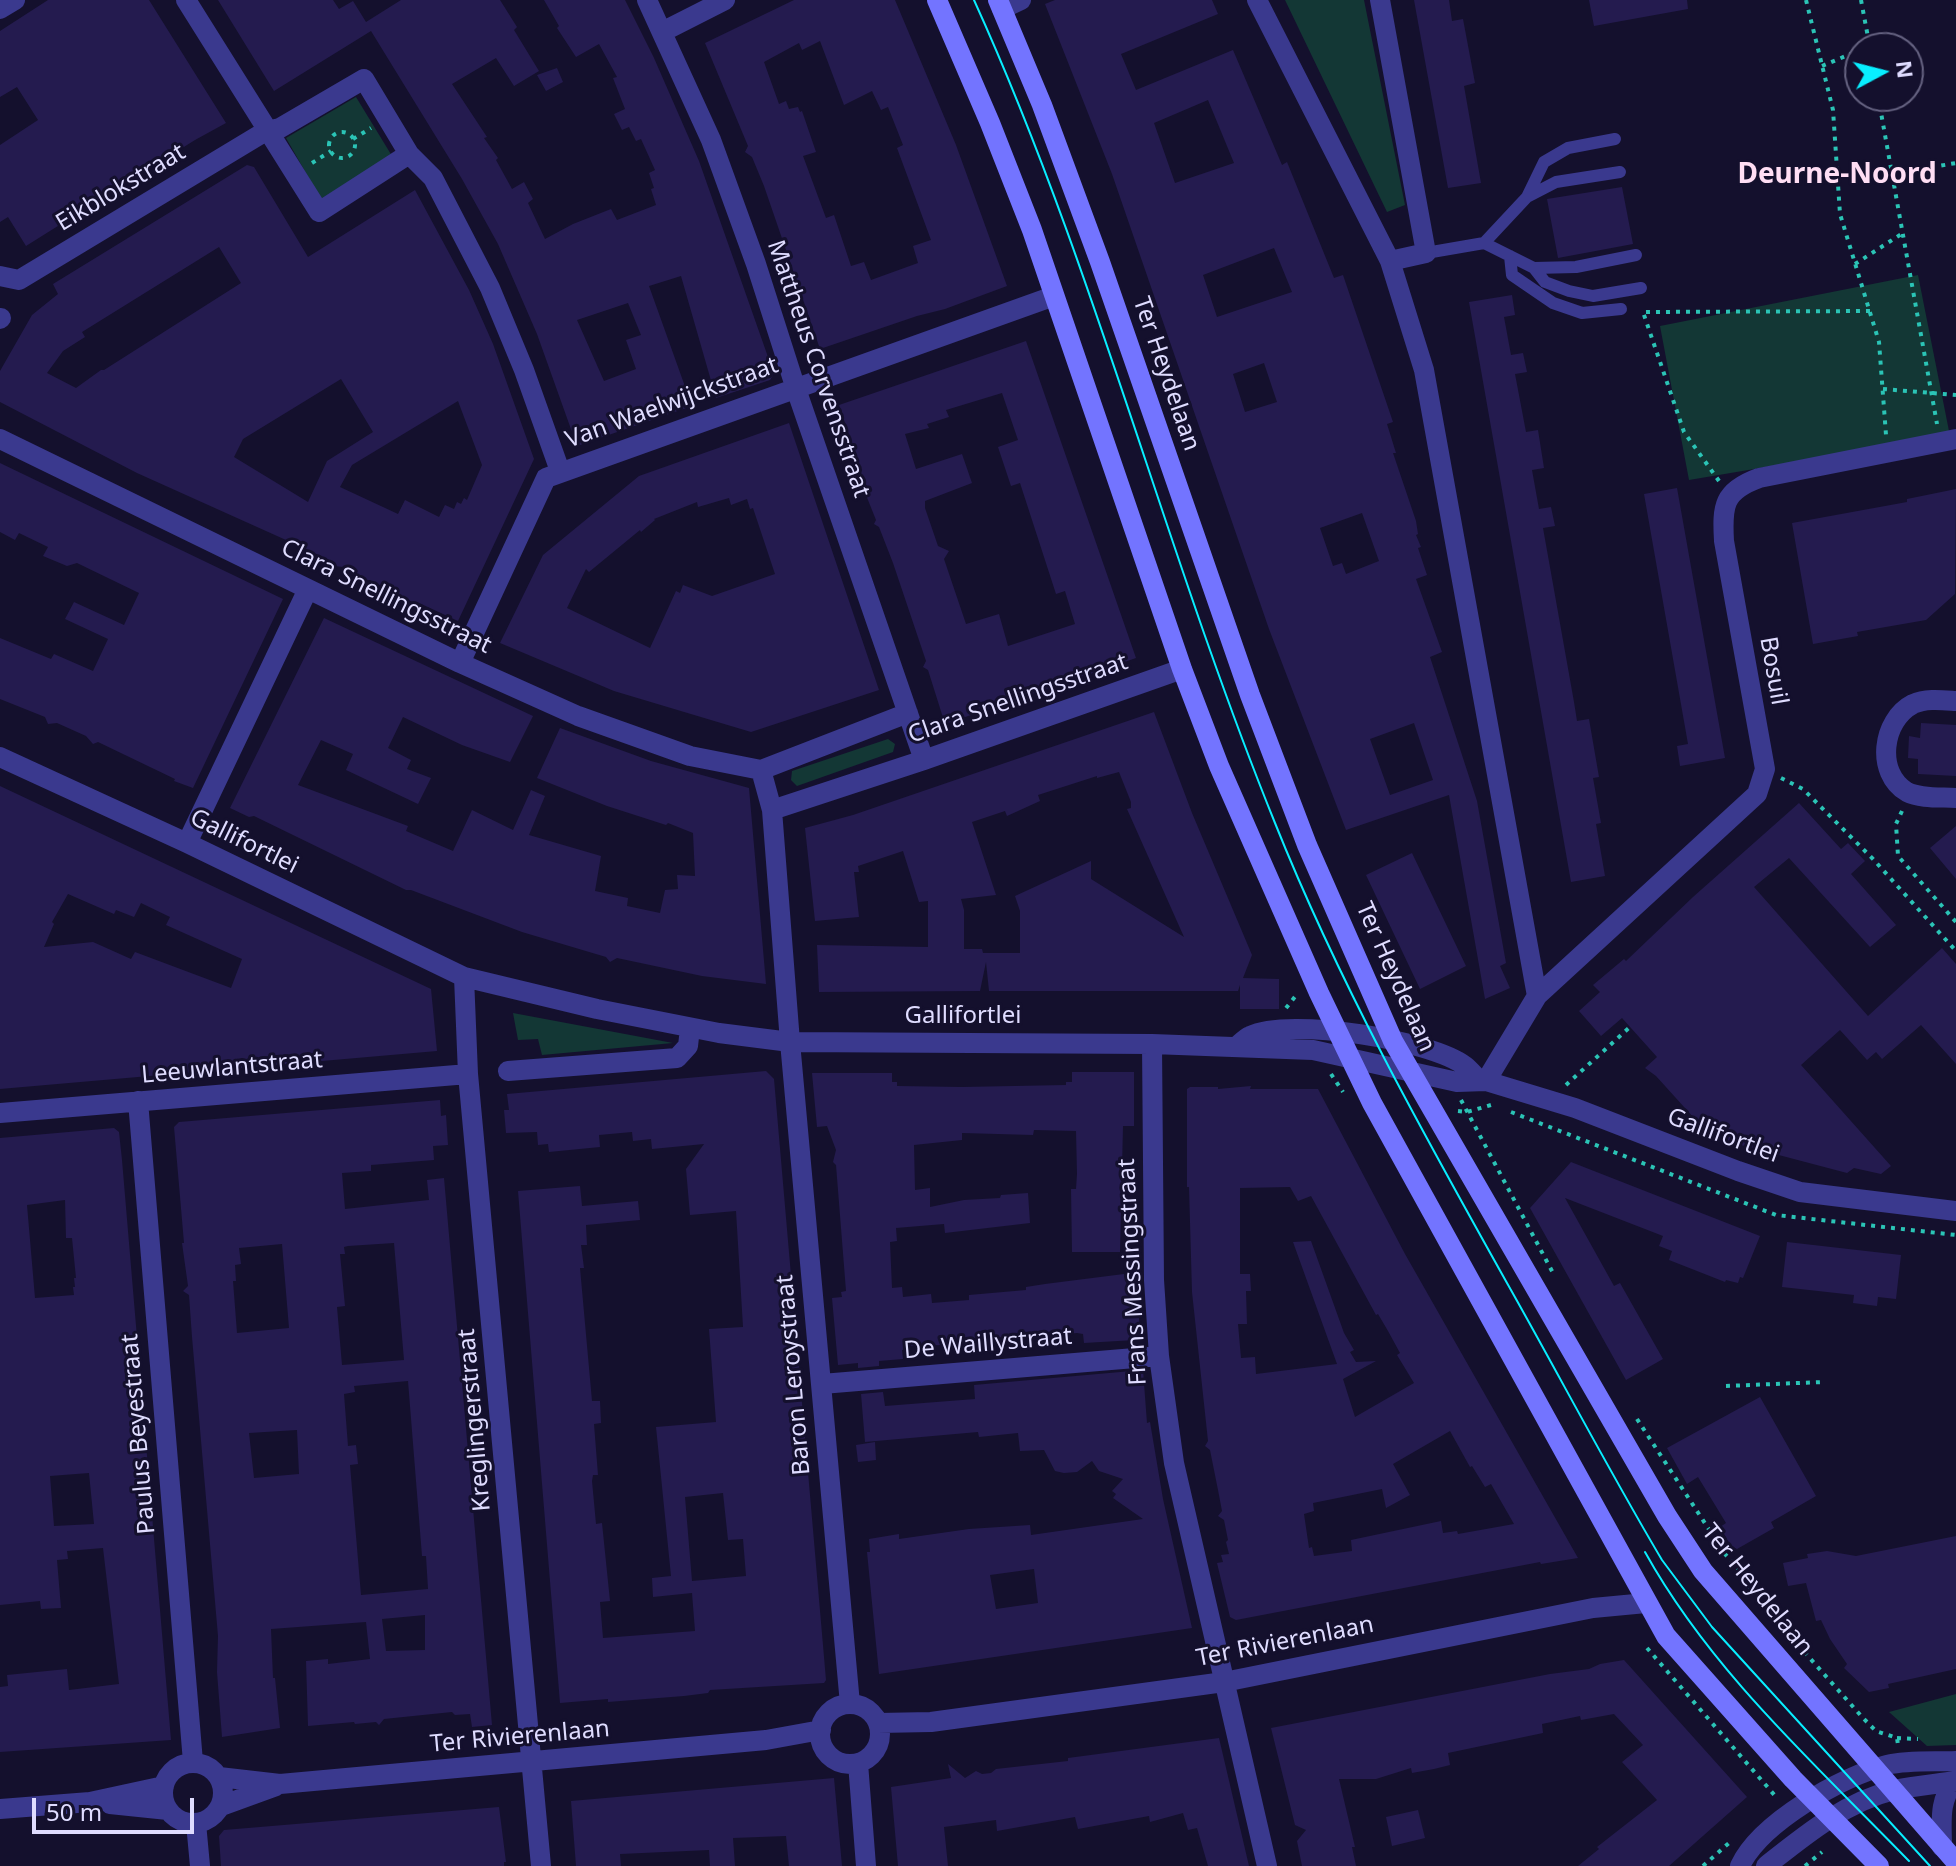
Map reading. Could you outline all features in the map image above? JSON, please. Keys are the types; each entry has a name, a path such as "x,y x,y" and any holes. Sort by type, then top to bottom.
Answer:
{"street":[{"path":"0,9 15,0"},
{"path":"186,0 319,212 409,154 433,178 490,288 524,370 560,471"},
{"name":"Mattheus Corvensstraat","path":"647,0 711,140 924,760"},
{"path":"662,32 725,0"},
{"path":"937,0 990,123 1054,296 1182,669 1310,992 1336,1030 1385,1127 1646,1603 1681,1655 1811,1798 1879,1866"},
{"path":"1000,4 1021,0"},
{"path":"1257,0 1390,261 1424,370 1537,996"},
{"path":"1380,0 1426,253 1390,261"},
{"name":"Ter Heydelaan","path":"1000,4 1042,105 1100,262 1250,695 1307,845 1393,1041 1703,1571 1949,1855"},
{"name":"Eikblokstraat","path":"0,276 19,280 266,131 280,128 364,79 409,154"},
{"name":"Van Waelwijckstraat","path":"460,663 546,478 778,397 795,386 1054,296"},
{"name":"Clara Snellingsstraat","path":"0,439 460,663 578,716 677,751 761,770 908,713"},
{"path":"1729,495 1742,484 1759,478 1948,441"},
{"name":"Bosuil","path":"1729,495 1722,511 1724,541 1765,769"},
{"path":"187,843 308,589"},
{"name":"Clara Snellingsstraat","path":"772,810 1182,669"},
{"path":"1956,701 1928,700 1915,703 1905,710 1889,731 1885,754 1889,770 1900,786 1911,794 1956,798"},
{"name":"Gallifortlei","path":"0,757 187,843 464,977 603,1010 690,1028 790,1042 1152,1044 1313,1050 1452,1081 1482,1080 1575,1108 1800,1192 1956,1211"},
{"path":"1482,1080 1537,996 1581,952 1757,794 1765,769"},
{"path":"761,770 772,810"},
{"name":"Baron Leroystraat","path":"772,810 850,1704"},
{"path":"464,977 468,1074"},
{"path":"508,1071 677,1058 688,1046 690,1028"},
{"name":"Gallifortlei","path":"1236,1047 1252,1035 1304,1028 1336,1030 1393,1041 1440,1055 1464,1065 1482,1080"},
{"name":"Frans Messingstraat","path":"1152,1044 1154,1280 1159,1356 1174,1463 1267,1866"},
{"name":"Leeuwlantstraat","path":"0,1113 468,1074"},
{"name":"Kreglingerstraat","path":"468,1074 541,1866"},
{"name":"Paulus Beyestraat","path":"138,1101 193,1762"},
{"name":"De Waillystraat","path":"822,1384 1159,1356"},
{"name":"Ter Rivierenlaan","path":"879,1732 931,1722 1224,1682 1593,1608 1646,1603"},
{"path":"850,1704 867,1709 879,1732 872,1755 858,1763 837,1761 822,1738 827,1715 850,1704"},
{"name":"Ter Rivierenlaan","path":"219,1777 280,1784 766,1740 822,1738"},
{"path":"1740,1866 1751,1850 1785,1818 1811,1798 1847,1779 1903,1763 1956,1761"},
{"path":"193,1762 208,1766 219,1777 224,1791 221,1806 211,1818 196,1823 175,1818 168,1810 163,1798 164,1786 169,1774 180,1765 193,1762"},
{"path":"858,1763 866,1866"},
{"path":"1766,1866 1832,1817 1860,1802 1894,1791 1956,1781"},
{"path":"1949,1855 1942,1807 1946,1792 1956,1781"},
{"name":"Ter Rivierenlaan","path":"221,1806 280,1784"},
{"path":"0,1809 90,1802 164,1786"},
{"path":"90,1802 168,1810"},
{"path":"196,1823 200,1866"}],"lane":[{"path":"1484,243 1527,197 1544,162 1568,148 1615,139"},
{"path":"1527,197 1556,182 1620,172"},
{"path":"1426,253 1484,243 1534,268 1545,282 1593,296 1641,288"},
{"path":"1534,268 1576,267 1636,255"},
{"path":"1510,256 1512,275 1553,303 1582,313 1621,309"}],"path":[{"path":"1806,0 1833,110 1840,214 1879,342 1887,453"},
{"path":"1861,0 1866,32"},
{"path":"1822,66 1844,57"},
{"path":"1881,112 1931,393 1948,441"},
{"path":"362,117 375,140"},
{"path":"345,132 352,137 354,149 349,155 337,157 331,151 329,143 337,133 345,132"},
{"path":"306,151 319,173"},
{"path":"1892,174 1956,163"},
{"path":"1855,264 1903,233"},
{"path":"1729,495 1684,432 1643,312 1870,311"},
{"path":"1882,389 1956,395"},
{"path":"1765,769 1803,789 1873,859 1956,951"},
{"path":"1911,794 1896,824 1898,856 1956,922"},
{"path":"1377,1002 1394,1004 1427,1029 1440,1055"},
{"path":"1564,1087 1630,1027"},
{"path":"1452,1081 1554,1275"},
{"path":"1726,1386 1823,1382"},
{"path":"1635,1415 1725,1554 1742,1573 1754,1596"},
{"path":"1784,1629 1863,1718 1876,1731 1897,1738 1899,1747"},
{"path":"1805,1866 1826,1848"}],"green space":[{"path":"1285,0 1364,0 1405,205 1387,212"},
{"path":"356,97 392,156 322,201 286,138"},
{"path":"1918,275 1950,436 1689,480 1660,326"},
{"path":"888,739 895,744 893,752 797,786 791,780 792,771"},
{"path":"513,1013 673,1043 542,1055 538,1039 518,1040"},
{"path":"1956,1694 1956,1745 1927,1746 1889,1712"}],"building":[{"path":"48,0 149,0 226,123 26,246 8,217 0,222 0,145 38,120 17,87 0,97 0,31"},
{"path":"218,0 333,0 339,9 353,1 366,22 401,0 500,0 539,71 514,86 496,58 452,84 487,137 484,138 498,158 496,160 512,189 524,182 533,199 528,203 545,239 611,209 617,220 656,205 649,173 655,170 641,139 636,141 629,127 622,130 614,114 625,109 613,78 617,77 599,44 576,57 544,0 625,0 699,161 774,374 770,380 716,398 681,276 649,286 692,406 577,446 537,334 498,244 371,31 274,91","holes":["628,303 641,335 626,340 636,369 604,381 577,320"]},
{"path":"794,0 895,0 956,145 1007,286 820,349 764,186 752,157 745,152 748,146 705,43","holes":["820,41 844,105 872,91 881,110 888,107 903,145 897,148 931,240 913,246 918,263 871,280 864,262 851,266 834,215 826,218 803,156 816,152 802,111 798,107 789,109 786,101 779,104 764,62 799,43 802,50"]},
{"path":"1055,0 1212,0 1218,14 1121,54 1136,90 1233,50 1282,165 1287,162 1334,278 1343,275 1393,422 1387,424 1396,453 1393,453 1416,521 1416,535 1421,547 1418,548 1427,575 1416,579 1442,652 1430,657 1477,801 1506,963 1500,966 1510,988 1485,999 1449,795 1346,830 1269,629 1112,174 1045,4","holes":["1208,100 1234,163 1175,183 1154,123","1274,248 1292,292 1217,317 1203,275","1264,363 1277,402 1245,412 1233,374","1362,513 1379,561 1346,574 1342,563 1333,566 1320,528","1414,723 1433,780 1390,795 1370,739"]},
{"path":"1414,0 1449,0 1452,21 1463,19 1475,83 1464,86 1481,183 1448,188"},
{"path":"1589,0 1687,0 1688,9 1594,26"},
{"path":"557,68 563,82 546,91 537,75"},
{"path":"247,165 254,167 308,257 415,190 469,290 493,344 534,459 458,621 352,574 351,568 335,566 306,549 137,473 0,402 0,371 32,315 58,294 53,284","holes":["219,247 241,283 76,388 47,373 63,351 85,337 82,332","341,379 373,432 327,461 308,502 234,457 243,439","458,401 482,465 467,500 464,498 461,504 457,502 454,509 445,505 439,517 405,500 398,514 340,487 352,465"]},
{"path":"1622,187 1633,244 1558,258 1547,199"},
{"path":"1512,295 1515,315 1504,317 1511,355 1523,353 1527,372 1515,374 1526,432 1538,430 1544,468 1532,470 1539,509 1551,507 1555,526 1543,528 1577,721 1589,719 1599,777 1593,778 1601,823 1596,824 1605,876 1571,882 1469,302"},
{"path":"1026,341 1136,658 945,724 928,670 923,667 926,661 893,563 879,527 874,524 876,520 859,467 852,458 856,456 839,405","holes":["1002,393 1018,440 998,447 1011,486 1020,483 1056,594 1065,591 1075,624 1008,646 999,614 966,624 944,559 949,551 938,546 925,508 925,501 972,483 962,454 916,469 905,434 929,428 927,424 949,417 946,410"]},
{"path":"789,423 879,690 751,732 614,691 500,643 543,555 639,476","holes":["729,498 731,505 747,499 750,509 753,508 775,574 712,596 683,585 680,593 676,591 650,648 567,608 586,569 589,572 654,519 697,502 698,507"]},
{"path":"0,463 283,599 193,788 98,742 93,744 86,736 57,723 48,724 45,717 0,699 0,638 51,659 54,654 93,671 108,639 65,619 74,602 124,625 139,593 77,563 67,566 43,556 48,547 19,533 15,540 0,532"},
{"path":"1677,488 1725,758 1680,766 1677,746 1688,744 1644,494"},
{"path":"1956,489 1955,594 1926,620 1857,632 1858,636 1813,644 1792,523 1907,502 1907,499"},
{"path":"324,618 533,716 510,762 462,745 403,717 388,748 411,760 407,769 431,778 418,804 346,770 353,754 321,740 298,785 408,826 406,831 453,851 472,810 513,830 531,790 545,796 529,835 601,856 595,891 628,898 627,906 660,913 665,890 678,889 677,875 695,876 693,833 607,806 537,778 560,728 651,761 749,788 766,984 702,976 617,958 610,962 606,957 522,932 406,890 254,816 249,817 230,808"},
{"path":"1154,712 1192,813 1252,955 1243,978 1279,979 1279,1009 1240,1009 1240,985 1238,991 989,991 986,962 980,991 819,992 817,945 928,947 928,901 919,902 903,851 858,866 859,872 854,872 859,917 815,921 805,828 853,815","holes":["1119,772 1131,808 1127,809 1184,937 1091,879 1091,861 1015,896 1020,911 1020,953 983,953 982,949 964,949 961,899 996,895 972,822 1005,811 1007,816 1040,801 1038,795"]},
{"path":"1921,723 1956,725 1956,776 1918,774 1918,759 1908,758 1909,736 1920,738"},
{"path":"0,786 431,989 437,1051 0,1089","holes":["68,894 114,914 116,910 134,917 141,903 170,917 166,925 242,959 231,988 135,952 131,959 93,942 44,947 54,924 52,922"]},
{"path":"1799,803 1841,849 1848,843 1865,861 1851,874 1896,925 1870,947 1789,858 1754,887 1868,1016 1942,948 1956,964 1956,1064 1921,1025 1882,1059 1876,1052 1867,1060 1840,1030 1801,1065 1891,1166 1881,1174 1854,1168 1847,1173 1718,1139 1706,1125 1703,1128 1645,1068 1657,1057 1622,1018 1601,1036 1579,1011 1600,992 1593,985 1624,959 1626,961"},
{"path":"1956,826 1956,879 1930,848"},
{"path":"1412,853 1466,966 1420,989 1366,875"},
{"path":"766,1071 774,1079 824,1683 710,1690 708,1693 684,1696 608,1702 608,1699 560,1703 518,1191 580,1186 582,1206 638,1201 640,1220 586,1225 587,1245 581,1245 584,1268 580,1268 592,1401 600,1401 601,1423 594,1424 598,1475 593,1475 592,1481 596,1524 602,1523 610,1601 600,1602 603,1638 695,1631 692,1593 653,1597 652,1578 671,1576 656,1427 716,1422 709,1329 743,1327 736,1211 690,1215 686,1169 704,1144 652,1149 651,1139 633,1141 632,1132 599,1135 600,1147 549,1152 548,1144 538,1145 537,1132 506,1133 504,1110 509,1110 507,1094","holes":["723,1493 728,1540 743,1539 746,1576 692,1581 685,1497"]},
{"path":"1072,1072 1134,1072 1134,1126 1123,1126 1120,1252 1072,1252 1071,1189 1076,1189 1076,1131 1034,1130 1033,1135 962,1133 962,1140 914,1145 915,1190 930,1188 930,1207 1028,1193 1030,1223 945,1233 944,1224 896,1228 897,1241 890,1242 892,1288 902,1287 903,1297 931,1294 932,1303 969,1300 969,1295 1026,1290 1026,1287 1124,1274 1127,1286 1137,1286 1140,1334 1135,1340 1084,1343 1083,1334 1077,1333 985,1339 974,1346 973,1339 943,1345 907,1346 908,1349 902,1350 903,1359 879,1361 879,1366 858,1368 858,1363 838,1365 832,1298 842,1297 841,1292 846,1291 836,1165 833,1162 836,1150 827,1126 817,1127 812,1073 892,1073 892,1082 897,1082 897,1086 962,1087 1066,1085 1066,1082 1072,1082"},
{"path":"1251,1086 1250,1089 1318,1089 1405,1254 1578,1558 1540,1562 1236,1620 1230,1617 1217,1563 1223,1562 1221,1555 1229,1554 1228,1540 1224,1520 1218,1516 1222,1511 1210,1450 1205,1446 1208,1441 1192,1292 1187,1187 1187,1089","holes":["1290,1187 1298,1201 1311,1196 1414,1383 1355,1417 1343,1379 1376,1361 1356,1362 1350,1352 1354,1350 1344,1333 1311,1241 1293,1242 1337,1364 1256,1374 1255,1357 1241,1358 1238,1324 1247,1324 1246,1291 1251,1291 1250,1274 1240,1274 1240,1188","1450,1431 1470,1467 1485,1487 1491,1484 1514,1524 1458,1534 1457,1531 1443,1533 1441,1521 1351,1540 1352,1551 1314,1556 1312,1547 1309,1548 1304,1514 1314,1511 1313,1503 1382,1489 1386,1508 1410,1495 1393,1464"]},
{"path":"440,1100 441,1116 446,1115 448,1145 433,1146 434,1160 371,1165 371,1171 342,1173 345,1209 429,1200 427,1180 444,1178 492,1725 472,1727 470,1714 455,1715 452,1712 384,1719 379,1725 376,1722 354,1722 308,1726 306,1661 328,1659 328,1664 370,1659 366,1622 271,1629 273,1678 280,1728 222,1737 217,1672 218,1636 189,1295 183,1291 188,1286 174,1127 179,1122","holes":["394,1243 404,1360 342,1365 337,1307 345,1306 340,1254 345,1254 344,1247","282,1244 289,1328 237,1333 233,1281 236,1281 235,1265 241,1264 239,1248","408,1381 422,1556 426,1556 428,1589 361,1595 350,1465 358,1464 356,1445 348,1446 344,1394 355,1392 354,1386","297,1430 299,1474 254,1478 249,1433","425,1615 425,1650 386,1651 382,1619"]},
{"path":"114,1128 119,1132 171,1740 0,1752 0,1687 8,1686 7,1675 67,1669 69,1690 119,1684 103,1548 67,1551 68,1559 57,1560 61,1608 41,1609 40,1601 0,1605 0,1138","holes":["65,1200 66,1238 72,1238 76,1278 74,1295 35,1298 27,1205","89,1473 94,1524 54,1526 50,1476"]},
{"path":"1571,1162 1760,1236 1743,1278 1740,1277 1738,1283 1725,1282 1669,1260 1672,1251 1659,1246 1663,1236 1565,1198 1614,1286 1620,1283 1663,1359 1626,1380 1530,1208"},
{"path":"1787,1242 1901,1255 1896,1299 1878,1297 1877,1306 1853,1303 1854,1295 1782,1287"},
{"path":"1143,1370 1147,1423 1150,1422 1163,1499 1192,1628 879,1674 867,1552 870,1552 869,1539 899,1534 899,1539 969,1529 1030,1525 1031,1535 1143,1519 1113,1498 1116,1494 1112,1491 1123,1479 1099,1471 1092,1461 1077,1472 1055,1471 1044,1450 1020,1451 1018,1433 979,1437 978,1432 865,1442 861,1394 883,1392 885,1406 975,1399 974,1385","holes":["1034,1569 1038,1603 996,1609 990,1575"]},
{"path":"1760,1397 1816,1496 1771,1522 1774,1528 1737,1549 1731,1546 1720,1527 1726,1523 1698,1477 1687,1484 1667,1448"},
{"path":"875,1442 876,1460 858,1462 856,1445"},
{"path":"1956,1536 1956,1669 1888,1684 1889,1688 1869,1692 1844,1668 1847,1664 1821,1620 1816,1621 1806,1583 1788,1586 1783,1563 1808,1558 1807,1554 1827,1551 1856,1556"},
{"path":"1624,1660 1747,1797 1669,1866 1578,1866 1657,1800 1622,1762 1643,1745 1614,1714 1581,1720 1580,1716 1542,1724 1543,1733 1448,1753 1450,1765 1434,1769 1412,1773 1411,1768 1376,1779 1339,1779 1355,1847 1352,1847 1356,1866 1302,1866 1297,1841 1306,1830 1295,1825 1271,1728"},
{"path":"1219,1738 1249,1866 1208,1866 1197,1828 1188,1830 1183,1813 1150,1822 1149,1816 1078,1829 1075,1817 997,1831 996,1820 944,1827 948,1866 898,1866 891,1787 951,1778 948,1764 965,1778 976,1771 991,1773 996,1769"},
{"path":"834,1778 842,1866 789,1866 786,1836 733,1838 735,1866 710,1866 709,1850 620,1854 621,1866 576,1866 571,1801"},
{"path":"499,1807 504,1866 221,1866 219,1836 224,1830"},
{"path":"1418,1810 1425,1838 1392,1846 1386,1817"}],"tram line":[{"path":"974,0 1057,203 1235,721 1300,883 1354,999 1444,1170 1662,1560 1712,1627 1930,1866"},
{"path":"1645,1552 1701,1637 1766,1715 1909,1861"}],"district":[{"name":"Deurne-Noord","path":"1837,175"}]}
